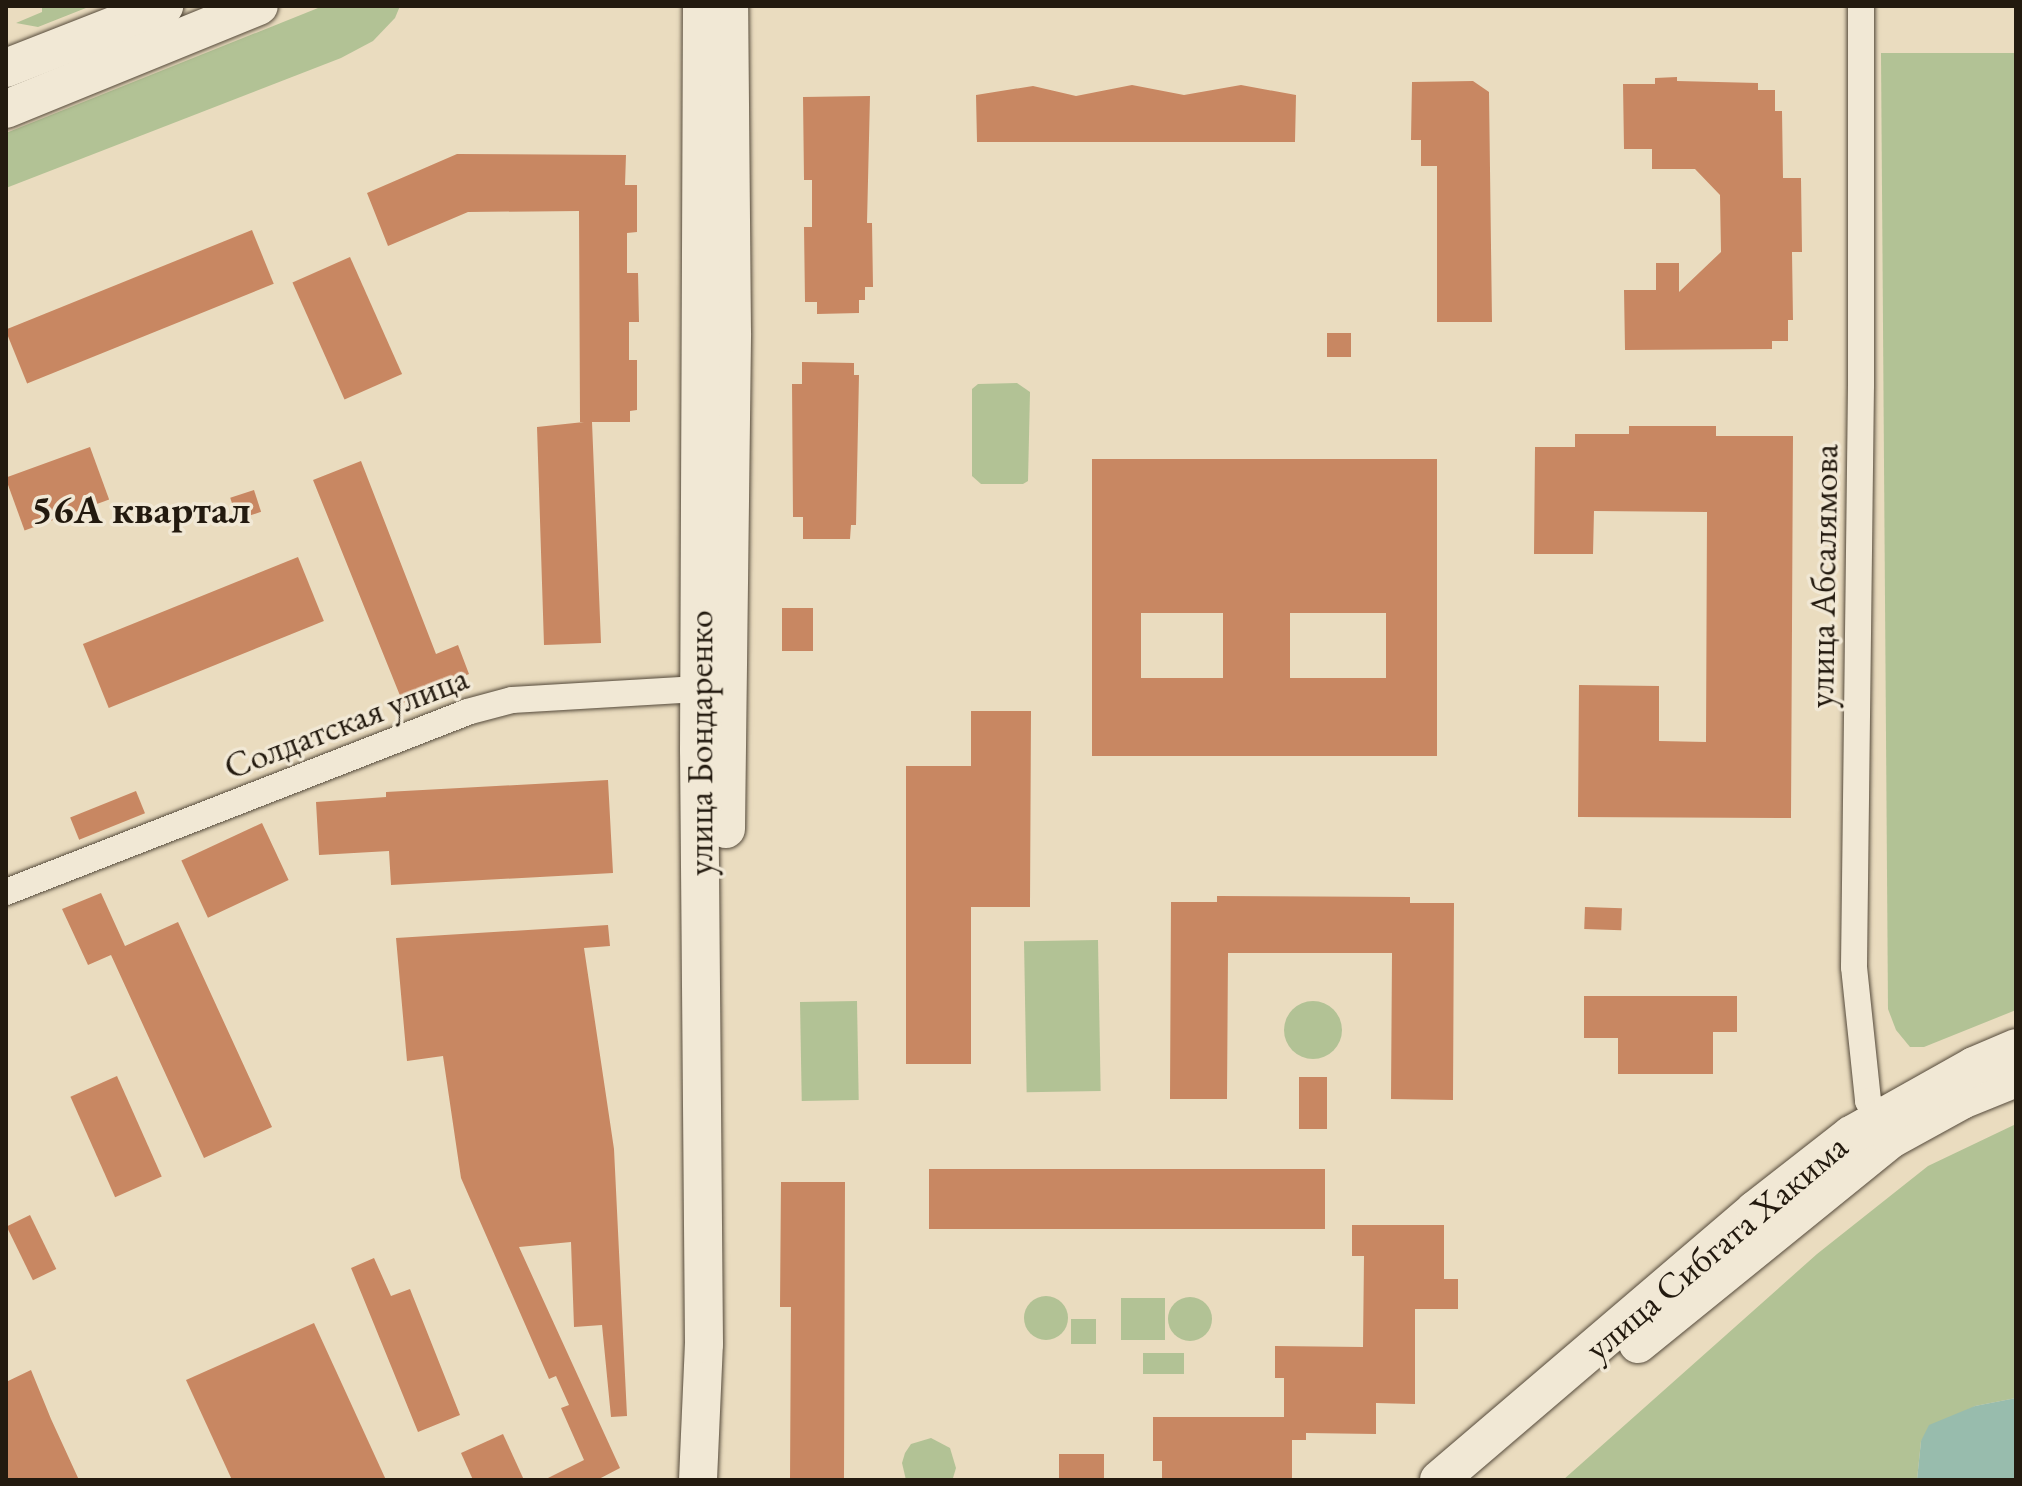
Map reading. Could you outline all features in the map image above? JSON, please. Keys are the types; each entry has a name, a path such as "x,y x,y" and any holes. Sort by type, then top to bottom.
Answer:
{"street":[{"path":"6,68 164,6"},
{"path":"6,109 259,6"},
{"name":"улица Бондаренко","path":"702,6 724,1480"},
{"name":"улица Бондаренко","path":"698,1480 704,1344 713,688 732,333 729,6"},
{"name":"улица Абсалямова","path":"1861,6 1861,385 1854,967 1868,1101 1884,1128"},
{"name":"Солдатская улица","path":"6,892 467,712 512,700 713,688"},
{"name":"улица Сибгата Хакима","path":"1439,1480 1755,1210 1974,1066 2016,1048"},
{"name":"улица Сибгата Хакима","path":"1474,1480 1884,1128 2016,1078"}],"shaded area":[{"path":"42,6 91,6 38,27 16,23 42,12"},
{"path":"323,6 400,6 395,18 373,41 341,58 6,188 6,133"},
{"path":"1881,53 2016,53 2016,1010 1924,1047 1910,1047 1896,1030 1888,1009"},
{"path":"1017,383 1030,392 1028,481 1023,484 981,484 972,476 972,389 978,384"},
{"path":"1098,940 1101,1091 1027,1092 1024,941"},
{"path":"857,1001 859,1100 802,1101 800,1002"},
{"path":"1313,1001 1324,1003 1333,1010 1340,1019 1340,1041 1333,1050 1324,1057 1313,1059 1302,1057 1293,1050 1286,1041 1284,1030 1286,1019 1293,1010 1302,1003"},
{"path":"2016,1124 2016,1398 1975,1406 1921,1441 1917,1480 1563,1480 1817,1254 1928,1166"},
{"path":"1046,1296 1061,1303 1068,1318 1061,1333 1046,1340 1031,1333 1024,1318 1031,1303"},
{"path":"1190,1297 1205,1304 1212,1319 1205,1334 1190,1341 1175,1334 1168,1319 1175,1304"},
{"path":"1121,1298 1165,1298 1165,1340 1121,1340"},
{"path":"1071,1319 1096,1319 1096,1344 1071,1344"},
{"path":"1143,1353 1184,1353 1184,1374 1143,1374"},
{"path":"2016,1398 2016,1480 1917,1480 1921,1441 1929,1425 1975,1406"},
{"path":"931,1438 950,1448 956,1468 953,1478 906,1480 902,1463 905,1453 911,1444"}],"building":[{"path":"1677,77 1677,81 1758,83 1758,90 1775,90 1775,111 1782,111 1783,178 1801,178 1802,252 1792,252 1793,320 1788,320 1788,341 1772,341 1772,349 1625,350 1624,290 1656,290 1656,263 1679,263 1679,292 1721,252 1720,195 1695,169 1652,169 1652,149 1624,149 1623,84 1655,84 1655,78"},
{"path":"1473,81 1489,92 1492,322 1437,322 1437,166 1421,166 1421,140 1411,140 1412,82"},
{"path":"1132,85 1184,95 1241,85 1296,95 1295,142 977,142 976,95 1033,86 1076,96"},
{"path":"870,96 867,223 872,223 873,287 865,287 865,300 859,300 859,313 817,314 817,302 805,302 804,227 812,227 812,180 804,180 803,97"},
{"path":"457,154 626,155 625,185 637,185 637,232 627,233 627,273 638,273 639,322 629,322 629,360 637,360 637,410 630,411 630,422 592,422 601,643 544,645 537,427 584,422 580,422 579,211 468,212 388,246 367,193"},
{"path":"252,230 274,284 27,383 6,329"},
{"path":"350,257 402,374 345,400 292,283"},
{"path":"1327,333 1351,333 1351,357 1327,357"},
{"path":"802,362 854,363 854,375 859,375 856,525 851,525 850,539 803,539 803,517 793,517 792,384 802,384"},
{"path":"1629,426 1716,426 1716,436 1793,436 1791,818 1578,817 1579,685 1659,686 1659,741 1706,742 1707,512 1594,511 1593,554 1534,554 1535,447 1575,447 1575,434 1629,434"},
{"path":"90,447 109,500 25,530 6,478"},
{"path":"1092,459 1437,459 1437,756 1092,756","holes":["1141,613 1223,613 1223,678 1141,678","1290,613 1386,613 1386,678 1290,678"]},
{"path":"361,461 436,654 458,645 469,674 403,703 313,480"},
{"path":"254,490 261,512 237,520 230,498"},
{"path":"298,557 324,621 109,708 83,644"},
{"path":"782,608 813,608 813,651 782,651"},
{"path":"971,711 1031,711 1030,907 971,907 971,1064 906,1064 906,766 971,766"},
{"path":"608,780 613,873 391,885 389,851 319,855 316,802 386,797 386,792"},
{"path":"136,791 145,813 79,840 70,818"},
{"path":"262,823 289,880 208,918 181,861"},
{"path":"101,893 125,946 178,922 272,1127 204,1158 111,955 88,965 62,909"},
{"path":"1217,896 1410,897 1410,903 1454,903 1453,1100 1391,1099 1392,953 1228,953 1227,1099 1170,1099 1171,902 1217,902"},
{"path":"1585,907 1622,908 1621,930 1584,929"},
{"path":"608,925 610,946 584,948 614,1149 627,1416 611,1417 602,1325 574,1327 571,1242 519,1247 620,1468 597,1480 544,1480 584,1460 561,1408 569,1405 556,1376 549,1379 461,1178 443,1056 407,1061 396,938"},
{"path":"1584,996 1737,996 1737,1032 1713,1032 1713,1074 1618,1074 1618,1038 1584,1038"},
{"path":"117,1076 162,1176 115,1197 70,1097"},
{"path":"1299,1077 1327,1077 1327,1129 1299,1129"},
{"path":"929,1169 1325,1169 1325,1229 929,1229"},
{"path":"781,1182 845,1182 844,1480 790,1480 791,1307 780,1307"},
{"path":"30,1215 56,1269 33,1280 7,1226"},
{"path":"1352,1225 1444,1225 1444,1279 1458,1279 1458,1309 1415,1309 1415,1404 1376,1403 1376,1434 1306,1433 1306,1440 1292,1440 1292,1480 1162,1480 1162,1461 1153,1461 1153,1417 1284,1417 1284,1378 1275,1378 1275,1346 1363,1347 1364,1256 1352,1256"},
{"path":"374,1258 391,1296 410,1289 460,1415 418,1432 351,1268"},
{"path":"314,1323 386,1480 232,1480 186,1380"},
{"path":"31,1370 79,1480 6,1480 6,1382"},
{"path":"503,1434 524,1480 473,1480 461,1453"},
{"path":"1059,1454 1104,1454 1104,1480 1059,1480"}],"district":[{"name":"56А квартал","path":"141,509"}]}
